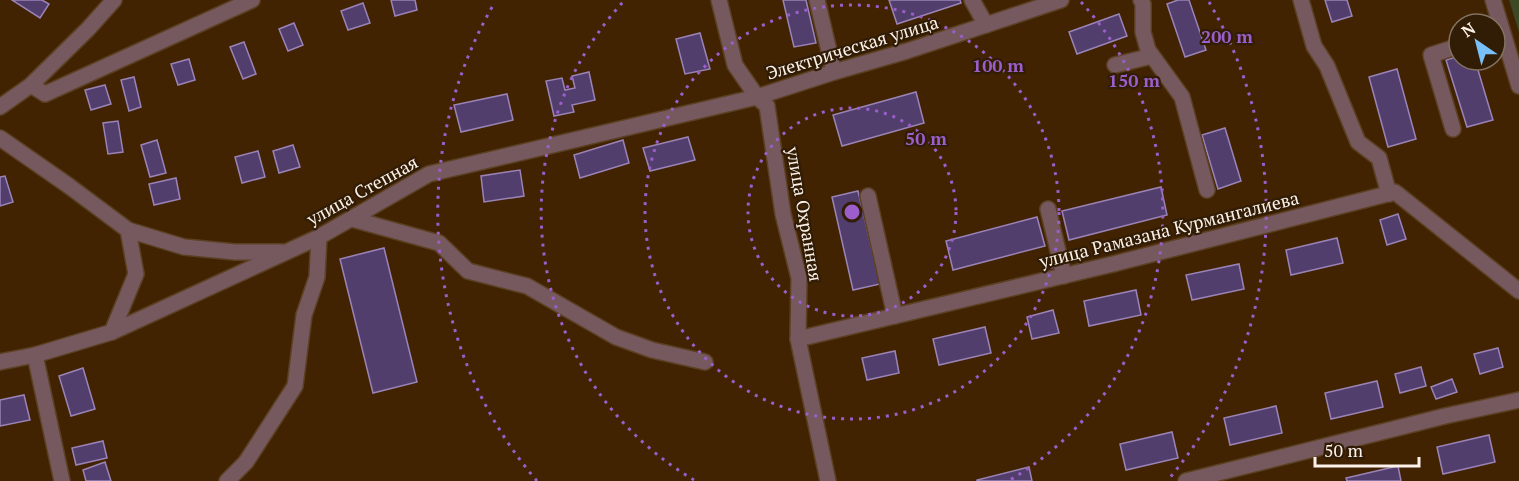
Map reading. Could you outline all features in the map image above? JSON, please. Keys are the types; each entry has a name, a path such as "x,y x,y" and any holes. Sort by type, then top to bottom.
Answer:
{"street":[{"path":"0,107 30,85 88,29 114,0"},
{"path":"30,85 45,94 252,0"},
{"name":"улица Охранная","path":"719,0 735,65 767,106 783,214 799,278 798,339 828,481"},
{"path":"817,0 834,72"},
{"path":"972,0 986,25"},
{"name":"Электрическая улица","path":"758,97 1061,0"},
{"path":"1141,0 1143,32 1148,50 1182,97 1207,190"},
{"path":"1301,0 1314,46 1327,66 1358,142 1379,158 1389,194 1395,192 1519,291"},
{"path":"1447,50 1431,55 1453,129"},
{"path":"1507,54 1519,86"},
{"path":"1115,65 1152,56"},
{"name":"улица Степная","path":"0,362 35,355 112,332 319,237 429,174 758,97"},
{"path":"0,138 128,230 184,247 236,252 287,252"},
{"name":"улица Рамазана Курмангалиева","path":"798,339 1064,276 1389,194"},
{"path":"868,196 895,316"},
{"path":"1048,209 1064,276"},
{"path":"352,219 439,243 468,270 527,286 616,337 652,350 705,362"},
{"path":"112,332 136,274 128,230"},
{"path":"227,481 246,462 295,386 304,315 317,277 319,237"},
{"path":"35,355 62,481"},
{"path":"1185,481 1445,416 1519,400"}],"green space":[{"path":"1509,0 1519,0 1519,32"}],"building":[{"path":"12,0 42,0 49,4 40,18"},
{"path":"391,0 415,0 417,10 395,16"},
{"path":"783,0 806,0 816,43 794,47"},
{"path":"889,0 960,0 961,3 897,24"},
{"path":"1178,0 1189,0 1206,50 1185,57 1167,4"},
{"path":"1325,0 1347,0 1352,16 1332,22"},
{"path":"363,3 370,23 348,30 341,11"},
{"path":"1119,14 1127,36 1077,54 1069,32"},
{"path":"294,23 303,45 288,51 279,29"},
{"path":"700,33 710,69 685,74 676,39"},
{"path":"244,42 256,74 243,79 230,47"},
{"path":"189,59 195,80 178,85 171,64"},
{"path":"1397,69 1416,139 1388,147 1369,77"},
{"path":"589,72 595,100 572,105 574,112 554,116 546,81 562,78 565,90 575,88 572,76"},
{"path":"1450,72 1479,72 1493,120 1467,127"},
{"path":"134,77 141,107 129,111 121,80"},
{"path":"105,85 111,104 91,110 85,90"},
{"path":"916,92 924,123 842,146 833,115"},
{"path":"507,94 513,120 461,132 454,105"},
{"path":"118,121 123,152 108,154 103,123"},
{"path":"1225,128 1241,181 1218,189 1202,135"},
{"path":"688,137 695,160 650,171 643,148"},
{"path":"157,140 166,173 150,177 141,145"},
{"path":"623,140 629,163 580,178 574,155"},
{"path":"293,145 300,167 279,173 273,151"},
{"path":"258,151 265,177 242,183 235,157"},
{"path":"520,170 524,196 484,202 481,176"},
{"path":"5,176 13,202 0,206 0,177"},
{"path":"176,178 180,199 154,205 149,184"},
{"path":"1161,187 1167,215 1069,240 1062,211"},
{"path":"858,191 880,284 853,290 832,197"},
{"path":"1398,214 1406,239 1387,245 1380,220"},
{"path":"1037,217 1045,246 953,270 946,241"},
{"path":"1337,238 1343,263 1291,275 1286,250"},
{"path":"384,248 417,382 373,393 340,259"},
{"path":"1239,264 1244,289 1192,300 1186,275"},
{"path":"1136,290 1141,315 1089,326 1084,301"},
{"path":"1053,310 1059,333 1032,339 1027,317"},
{"path":"985,327 991,353 939,365 933,339"},
{"path":"1498,348 1503,367 1480,374 1474,354"},
{"path":"895,351 899,373 867,380 862,358"},
{"path":"1421,367 1426,386 1400,393 1395,374"},
{"path":"83,368 95,409 71,416 59,376"},
{"path":"1452,379 1457,392 1436,399 1431,387"},
{"path":"1377,381 1383,407 1331,419 1325,393"},
{"path":"24,395 30,420 0,426 0,400"},
{"path":"1276,406 1282,433 1230,445 1224,418"},
{"path":"1172,432 1178,458 1126,470 1120,444"},
{"path":"1489,435 1495,462 1443,474 1437,447"},
{"path":"103,441 107,458 76,465 72,448"},
{"path":"105,462 111,481 86,481 83,470"},
{"path":"1398,466 1401,481 1347,481 1346,478"},
{"path":"1029,467 1032,481 977,481 977,480"}]}
